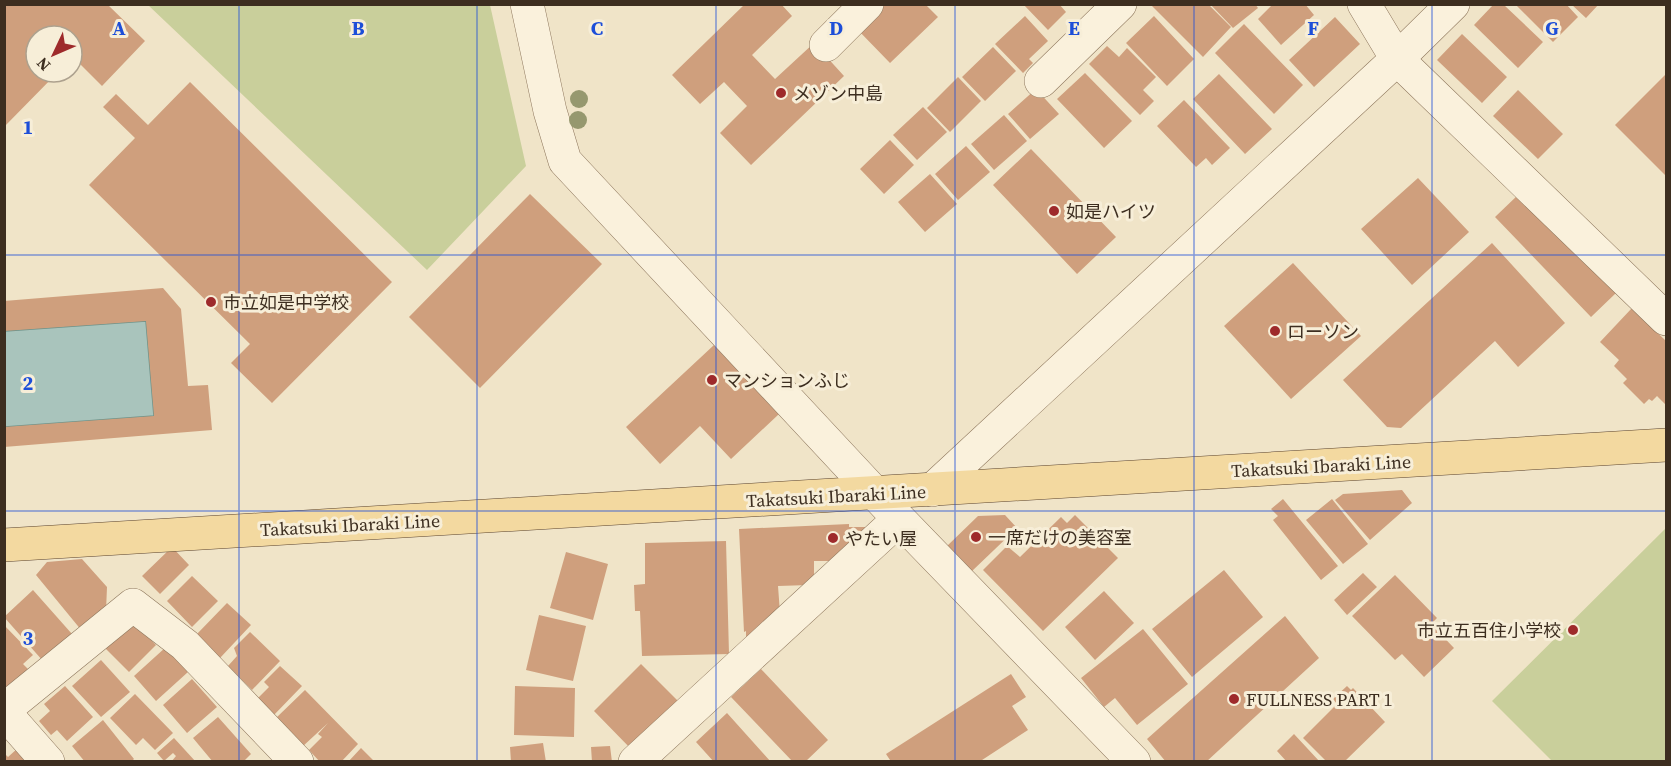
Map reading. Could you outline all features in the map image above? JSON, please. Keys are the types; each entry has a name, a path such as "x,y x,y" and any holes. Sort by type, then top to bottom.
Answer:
{"main road":[{"name":"Takatsuki Ibaraki Line","path":"4,545 1666,445"}],"street":[{"path":"527,4 550,111 565,161 875,494 1134,762"},
{"path":"826,45 867,4"},
{"path":"1041,81 1120,4"},
{"path":"1364,4 1397,59 1666,319"},
{"path":"932,490 1397,59 1453,4"},
{"path":"634,762 899,519"},
{"path":"48,762 4,711 133,605 185,645 297,762"}],"green space":[{"path":"148,5 490,5 526,166 427,270"},
{"path":"1666,528 1666,761 1552,761 1492,701"}],"water":[{"path":"146,321 154,416 5,427 5,331"}],"building":[{"path":"4,4 107,4 145,41 102,86 84,68 84,24 24,24 24,84 46,84 4,127"},
{"name":"メゾン中島","path":"745,4 781,4 792,16 752,55 775,79 814,43 844,76 751,165 720,133 747,106 724,82 700,104 672,75"},
{"path":"883,4 925,4 938,17 890,63 857,29"},
{"path":"1023,4 1059,4 1066,12 1048,30"},
{"path":"1150,4 1195,6 1208,4 1231,27 1203,57"},
{"path":"1210,4 1255,4 1258,8 1233,28"},
{"path":"1273,4 1305,4 1314,15 1281,45 1258,19"},
{"path":"1515,4 1566,4 1578,17 1553,42"},
{"path":"1571,4 1599,4 1586,18"},
{"path":"1493,5 1504,5 1543,42 1518,68 1474,25"},
{"path":"1025,16 1048,41 1029,59 1033,63 1023,73 995,44"},
{"path":"1154,16 1194,59 1167,86 1126,43"},
{"path":"1335,17 1360,44 1314,87 1289,60"},
{"path":"1244,24 1303,85 1274,114 1215,53"},
{"path":"1462,34 1507,77 1482,103 1437,60"},
{"path":"1107,46 1119,57 1127,48 1156,77 1143,90 1154,101 1140,115 1089,64"},
{"path":"993,47 1016,71 985,101 962,77"},
{"path":"1085,73 1132,121 1104,148 1057,99"},
{"path":"1219,74 1272,129 1245,154 1193,99"},
{"path":"1666,74 1666,176 1615,125"},
{"path":"958,77 981,101 950,132 927,108"},
{"path":"190,82 392,282 272,403 231,363 250,344 89,185 135,138 103,107 116,94 148,125"},
{"path":"1036,89 1059,114 1030,139 1008,114"},
{"path":"1518,90 1563,134 1538,159 1493,116"},
{"path":"1184,100 1230,148 1212,165 1206,158 1196,167 1157,126"},
{"path":"923,107 947,132 917,160 893,135"},
{"path":"1004,115 1027,141 994,170 971,144"},
{"path":"890,140 914,165 884,194 860,169"},
{"path":"966,146 990,172 958,200 935,174"},
{"name":"如是ハイツ","path":"1031,149 1116,237 1077,274 993,185"},
{"path":"930,174 957,204 925,232 898,202"},
{"path":"1418,178 1469,232 1412,285 1361,229"},
{"path":"530,194 602,264 480,388 409,317"},
{"path":"1519,194 1616,293 1591,317 1495,217"},
{"path":"1492,243 1565,323 1518,367 1495,341 1401,428 1387,427 1343,380"},
{"path":"1293,263 1361,336 1291,399 1224,326"},
{"path":"163,288 181,309 188,386 208,385 212,430 4,447 4,427 154,416 146,321 4,331 4,301"},
{"path":"1632,308 1666,341 1666,405 1657,396 1644,404 1623,383 1627,379 1614,366 1619,360 1600,342"},
{"name":"マンションふじ","path":"714,345 779,414 731,459 700,426 660,464 626,427"},
{"path":"1402,490 1412,503 1370,540 1335,500 1343,494"},
{"path":"1283,499 1338,566 1321,580 1273,520 1278,516 1271,509"},
{"path":"1332,499 1368,544 1343,564 1306,520"},
{"path":"1005,515 1017,528 971,572 946,547 978,516"},
{"path":"1075,515 1118,558 1043,631 983,570 1007,546 1020,557 1061,517 1067,523"},
{"path":"849,524 849,527 865,527 865,535 833,561 814,561 814,582 809,585 778,586 780,613 746,639 739,529"},
{"path":"726,541 729,654 642,656 640,611 635,611 634,585 645,584 645,543"},
{"path":"172,547 189,565 160,594 142,576"},
{"path":"566,552 608,564 593,620 550,608"},
{"path":"82,559 107,587 106,611 82,631 36,575 47,562"},
{"path":"1224,570 1263,617 1192,677 1152,629"},
{"path":"1363,573 1377,587 1347,615 1334,600"},
{"path":"1395,575 1437,618 1431,624 1454,648 1424,677 1402,654 1395,660 1352,616"},
{"path":"192,576 218,601 192,627 167,601"},
{"path":"33,590 72,634 43,661 4,617"},
{"path":"1104,591 1134,623 1095,660 1065,627"},
{"path":"227,603 251,625 220,658 196,635"},
{"path":"539,615 586,626 573,681 526,670"},
{"name":"FULLNESS PART 1","path":"1285,616 1319,658 1206,762 1166,762 1147,739"},
{"path":"132,620 156,645 129,672 104,647"},
{"path":"4,625 33,655 23,664 33,674 4,699"},
{"path":"1143,629 1188,684 1137,725 1115,698 1104,707 1081,678"},
{"path":"250,632 280,661 252,690 228,666 237,656 234,648"},
{"path":"166,647 188,672 156,701 134,676"},
{"path":"101,660 130,692 101,717 72,686"},
{"path":"641,664 680,703 633,751 594,711"},
{"path":"280,666 302,686 273,716 257,699 269,687 264,682"},
{"path":"761,669 828,740 805,762 793,762 731,697"},
{"path":"1011,674 1026,697 1012,706 1028,730 979,762 888,762 890,760 886,754"},
{"path":"192,679 217,707 187,733 163,705"},
{"path":"65,686 93,717 67,741 57,730 51,735 39,721 50,711 44,704"},
{"path":"515,686 575,688 574,737 514,735"},
{"path":"1347,686 1351,690 1353,688 1385,722 1344,762 1327,762 1303,738 1337,704 1333,699"},
{"path":"305,690 358,744 341,762 320,762 309,750 322,737 318,734 328,723 302,747 276,718"},
{"path":"135,694 173,733 155,750 143,738 136,745 110,718"},
{"path":"727,713 771,762 714,762 696,742"},
{"path":"218,717 251,754 243,762 213,762 193,738"},
{"path":"103,720 134,759 131,762 85,762 72,746"},
{"path":"1294,734 1320,762 1287,762 1277,751"},
{"path":"174,738 196,762 171,762 176,756 173,753 164,761 157,753"},
{"path":"543,743 546,762 511,762 510,747"},
{"path":"610,746 612,762 592,762 591,747"},
{"path":"18,748 30,762 4,762 4,753 8,757"},
{"path":"361,748 375,762 348,762"}],"place":[{"name":"メゾン中島","path":"781,93"},
{"name":"如是ハイツ","path":"1054,211"},
{"name":"市立如是中学校","path":"211,302"},
{"name":"ローソン","path":"1275,331"},
{"name":"マンションふじ","path":"712,380"},
{"name":"一席だけの美容室","path":"976,537"},
{"name":"やたい屋","path":"833,538"},
{"name":"市立五百住小学校","path":"1573,630"},
{"name":"FULLNESS PART 1","path":"1234,699"}]}
